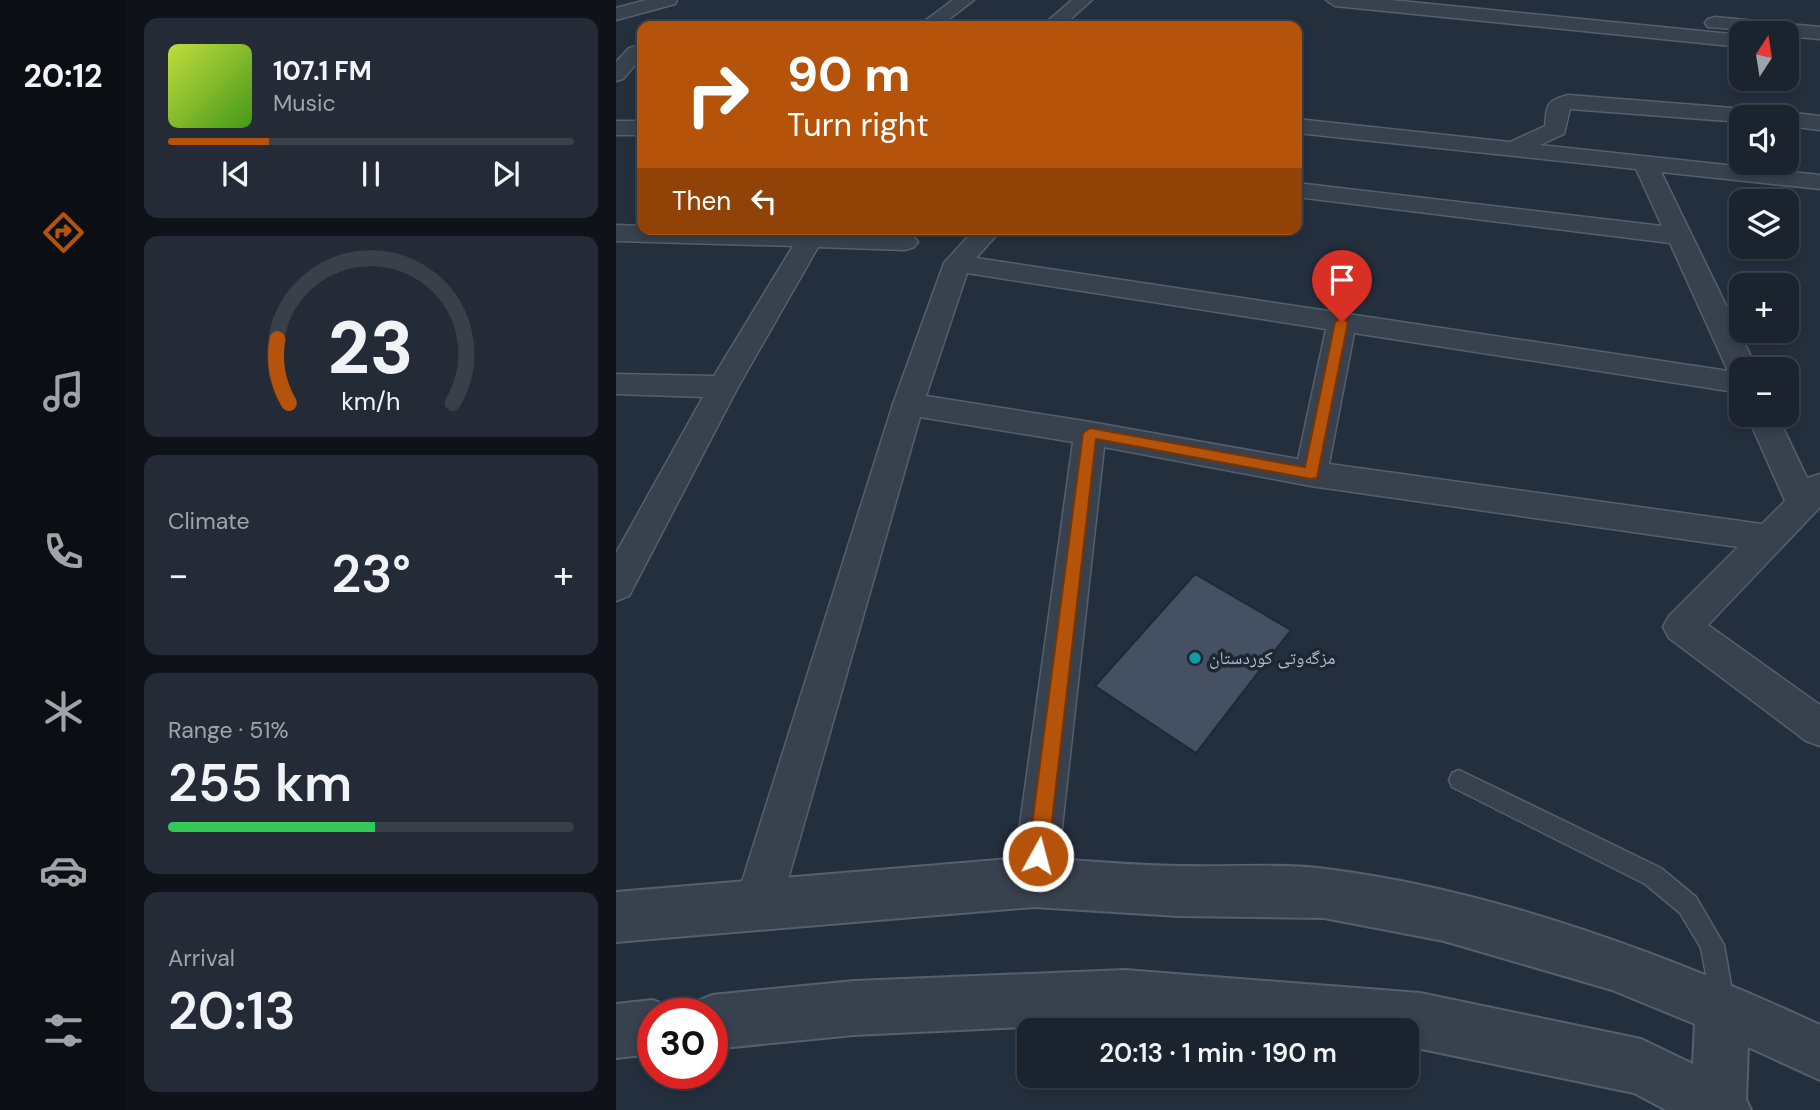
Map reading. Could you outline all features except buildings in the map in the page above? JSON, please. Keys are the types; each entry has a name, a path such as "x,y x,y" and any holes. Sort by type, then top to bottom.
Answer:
{"street":[{"path":"616,14 668,0"},
{"path":"935,21 965,0"},
{"path":"1058,21 1083,0"},
{"path":"1335,0 1729,32"},
{"path":"1478,0 1729,31"},
{"path":"1799,33 1820,33"},
{"path":"1799,46 1820,49"},
{"path":"616,75 632,52"},
{"path":"1514,149 1556,129 1558,106 1568,102 1729,115"},
{"path":"1799,121 1820,123"},
{"path":"1302,127 1820,182"},
{"path":"616,128 637,128"},
{"path":"1645,163 1736,357"},
{"path":"1302,191 1679,236"},
{"path":"730,235 905,242"},
{"path":"758,904 908,404 957,263 983,235"},
{"path":"616,586 723,387 810,239"},
{"path":"957,263 1729,381"},
{"path":"1311,474 1342,322"},
{"path":"616,384 723,387"},
{"path":"908,404 1090,433 1311,474 1768,538"},
{"path":"1769,427 1811,494 1682,626 1820,728"},
{"path":"1034,882 1090,433"},
{"path":"616,917 1034,882 1178,891 1324,893 1444,916 1612,964 1724,1009 1820,1053"},
{"path":"728,1020 853,1008 1125,996 1420,1020 1641,1067 1721,1109 1724,1009"},
{"path":"616,1031 637,1029"}],"lane":[{"path":"1459,780 1653,877 1688,905 1712,945 1724,1009"}],"place":[{"name":"مزگەوتی کوردستان","path":"1195,658"}],"route":[{"path":"1038,856 1090,433 1311,474 1342,322"}]}
